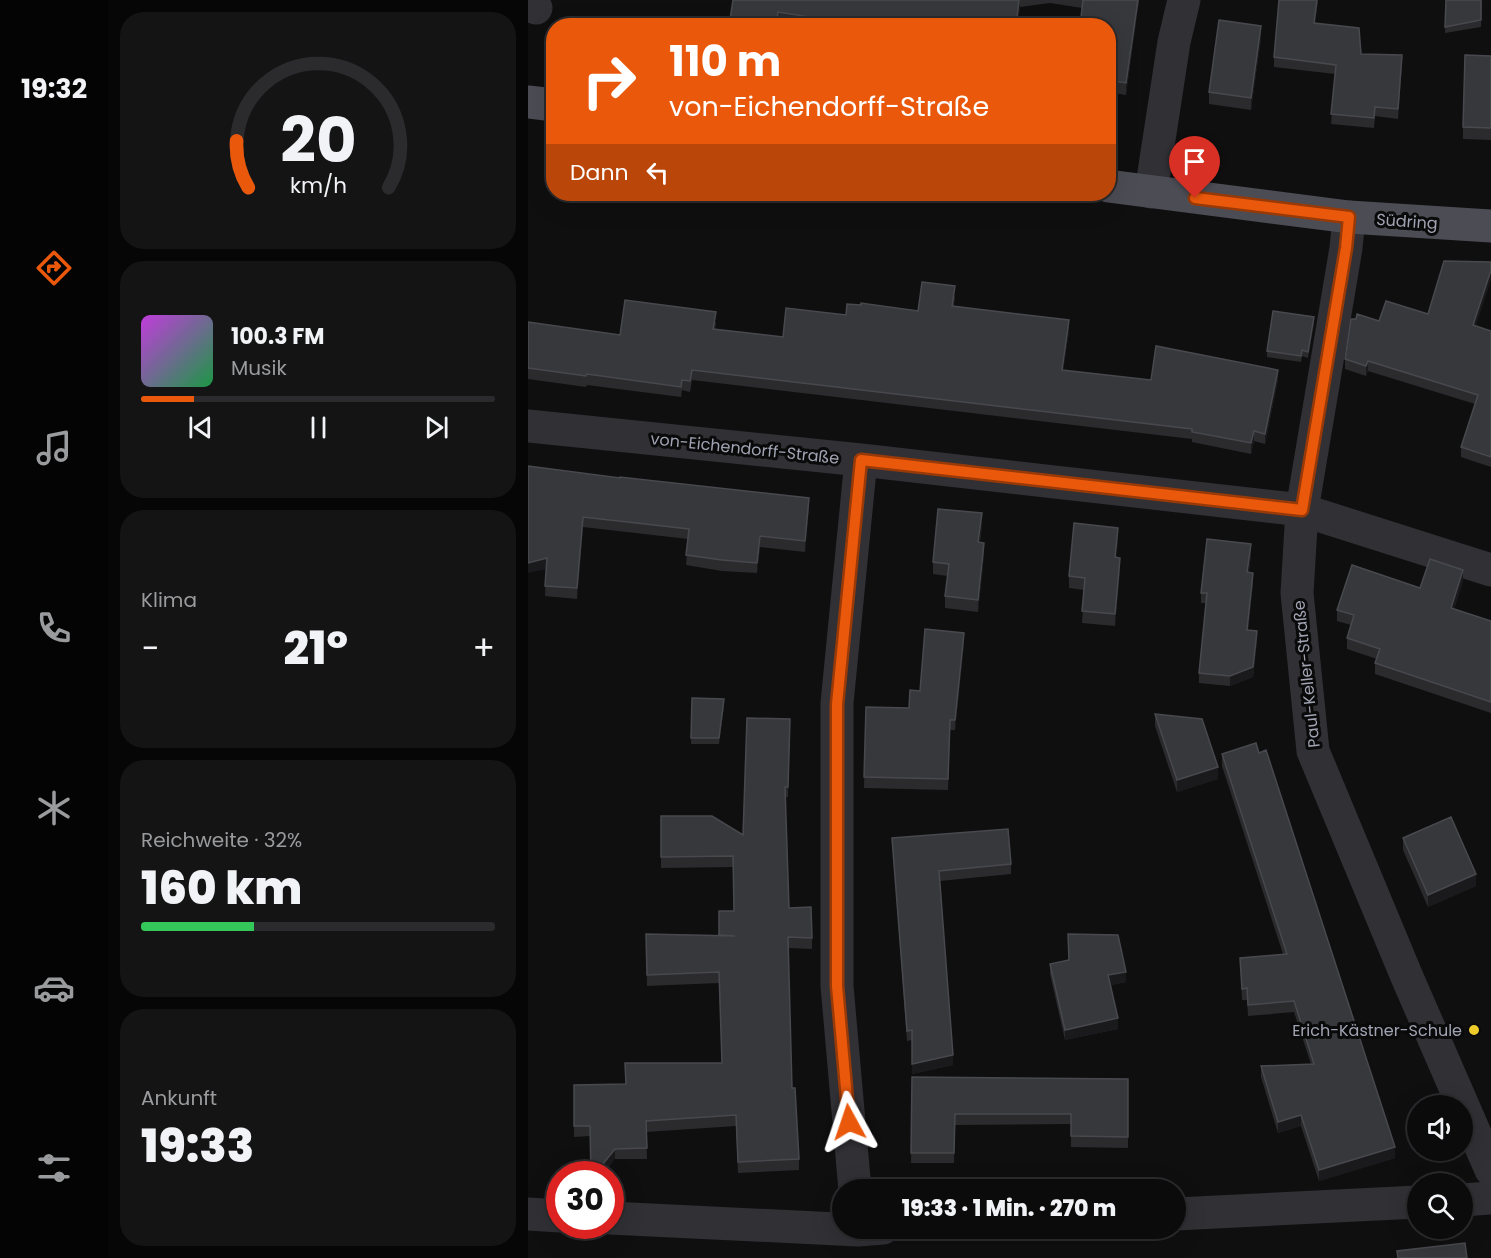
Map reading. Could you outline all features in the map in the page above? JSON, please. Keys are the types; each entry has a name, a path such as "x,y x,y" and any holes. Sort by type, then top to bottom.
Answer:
{"main road":[{"path":"528,102 546,104"},
{"name":"Südring","path":"1116,187 1349,217 1491,226"}],"street":[{"path":"1151,192 1174,42 1184,0"},
{"name":"Paul-Keller-Straße","path":"1349,217 1346,248 1302,510 1297,593 1313,752 1407,978 1491,1170"},
{"name":"von-Eichendorff-Straße","path":"528,426 861,460 1302,510 1491,570"},
{"path":"854,1179 837,986 837,704 861,460"},
{"path":"1473,1199 1491,1198"},
{"path":"1186,1214 1407,1203"},
{"path":"528,1214 546,1215"},
{"path":"624,1219 832,1228"}],"building":[{"path":"733,0 1019,0 1017,18 817,18 778,12 777,18 730,18"},
{"path":"1083,0 1138,0 1126,83 1116,81 1116,18 1081,18"},
{"path":"1279,0 1317,0 1314,23 1359,28 1361,54 1402,55 1398,109 1375,107 1374,118 1331,114 1336,65 1274,57"},
{"path":"1446,0 1481,0 1481,20 1445,27"},
{"path":"1219,20 1261,26 1251,98 1209,92"},
{"path":"1465,55 1491,56 1491,128 1463,127"},
{"path":"1444,261 1491,262 1491,270 1473,325 1491,331 1491,457 1461,447 1478,395 1368,361 1366,366 1345,359 1351,319 1356,319 1357,314 1379,321 1386,301 1428,314"},
{"path":"922,282 955,286 952,306 1069,320 1062,370 1151,380 1156,346 1278,370 1265,434 1254,431 1251,443 1192,432 1192,429 692,370 690,381 682,380 681,387 528,368 528,322 620,335 625,300 716,312 713,329 783,337 786,308 846,315 847,304 861,305 861,303 918,311"},
{"path":"1273,311 1314,317 1308,352 1302,350 1301,356 1267,351"},
{"path":"528,466 809,498 805,541 760,536 757,563 722,560 686,555 689,529 583,517 577,588 545,586 547,558 528,563"},
{"path":"938,509 982,513 978,542 984,543 978,600 945,596 949,564 933,562"},
{"path":"1074,523 1118,528 1115,557 1120,558 1115,614 1082,611 1085,578 1069,576"},
{"path":"1207,539 1251,544 1247,572 1253,573 1247,630 1257,631 1253,667 1230,676 1199,673 1207,593 1201,593"},
{"path":"1430,559 1463,570 1451,608 1491,621 1491,702 1375,663 1380,649 1347,638 1354,615 1337,610 1352,565 1420,588"},
{"path":"925,629 964,633 955,720 950,720 948,779 864,777 866,707 909,708 910,690 920,691"},
{"path":"692,698 724,699 719,738 691,738"},
{"path":"1155,714 1202,719 1218,767 1177,780"},
{"path":"747,718 790,719 788,787 785,787 789,908 811,907 812,938 788,937 792,1088 795,1088 799,1159 738,1162 736,1115 646,1121 647,1148 615,1149 605,1161 591,1161 590,1126 574,1126 574,1085 626,1084 625,1063 722,1063 719,972 647,975 646,934 735,936 719,935 719,911 734,911 733,856 661,857 661,816 712,816 743,835"},
{"path":"1256,743 1259,753 1266,750 1395,1147 1319,1170 1301,1115 1278,1122 1261,1066 1314,1064 1294,1001 1248,1005 1247,988 1242,989 1240,958 1287,954 1222,754"},
{"path":"1451,817 1476,874 1428,895 1403,838"},
{"path":"1008,829 1011,864 939,871 953,1055 912,1064 912,1030 907,1031 892,838"},
{"path":"1068,934 1118,935 1126,972 1108,975 1118,1018 1065,1030 1050,964 1069,960"},
{"path":"912,1077 1128,1079 1128,1137 1071,1136 1071,1114 955,1114 954,1153 911,1153"},
{"path":"1465,1243 1467,1258 1398,1258 1397,1251"}],"place":[{"name":"Erich-Kästner-Schule","path":"1474,1030"}],"route":[{"path":"849,1122 837,986 837,704 861,460 1302,510 1346,248 1349,217 1195,198"}]}
